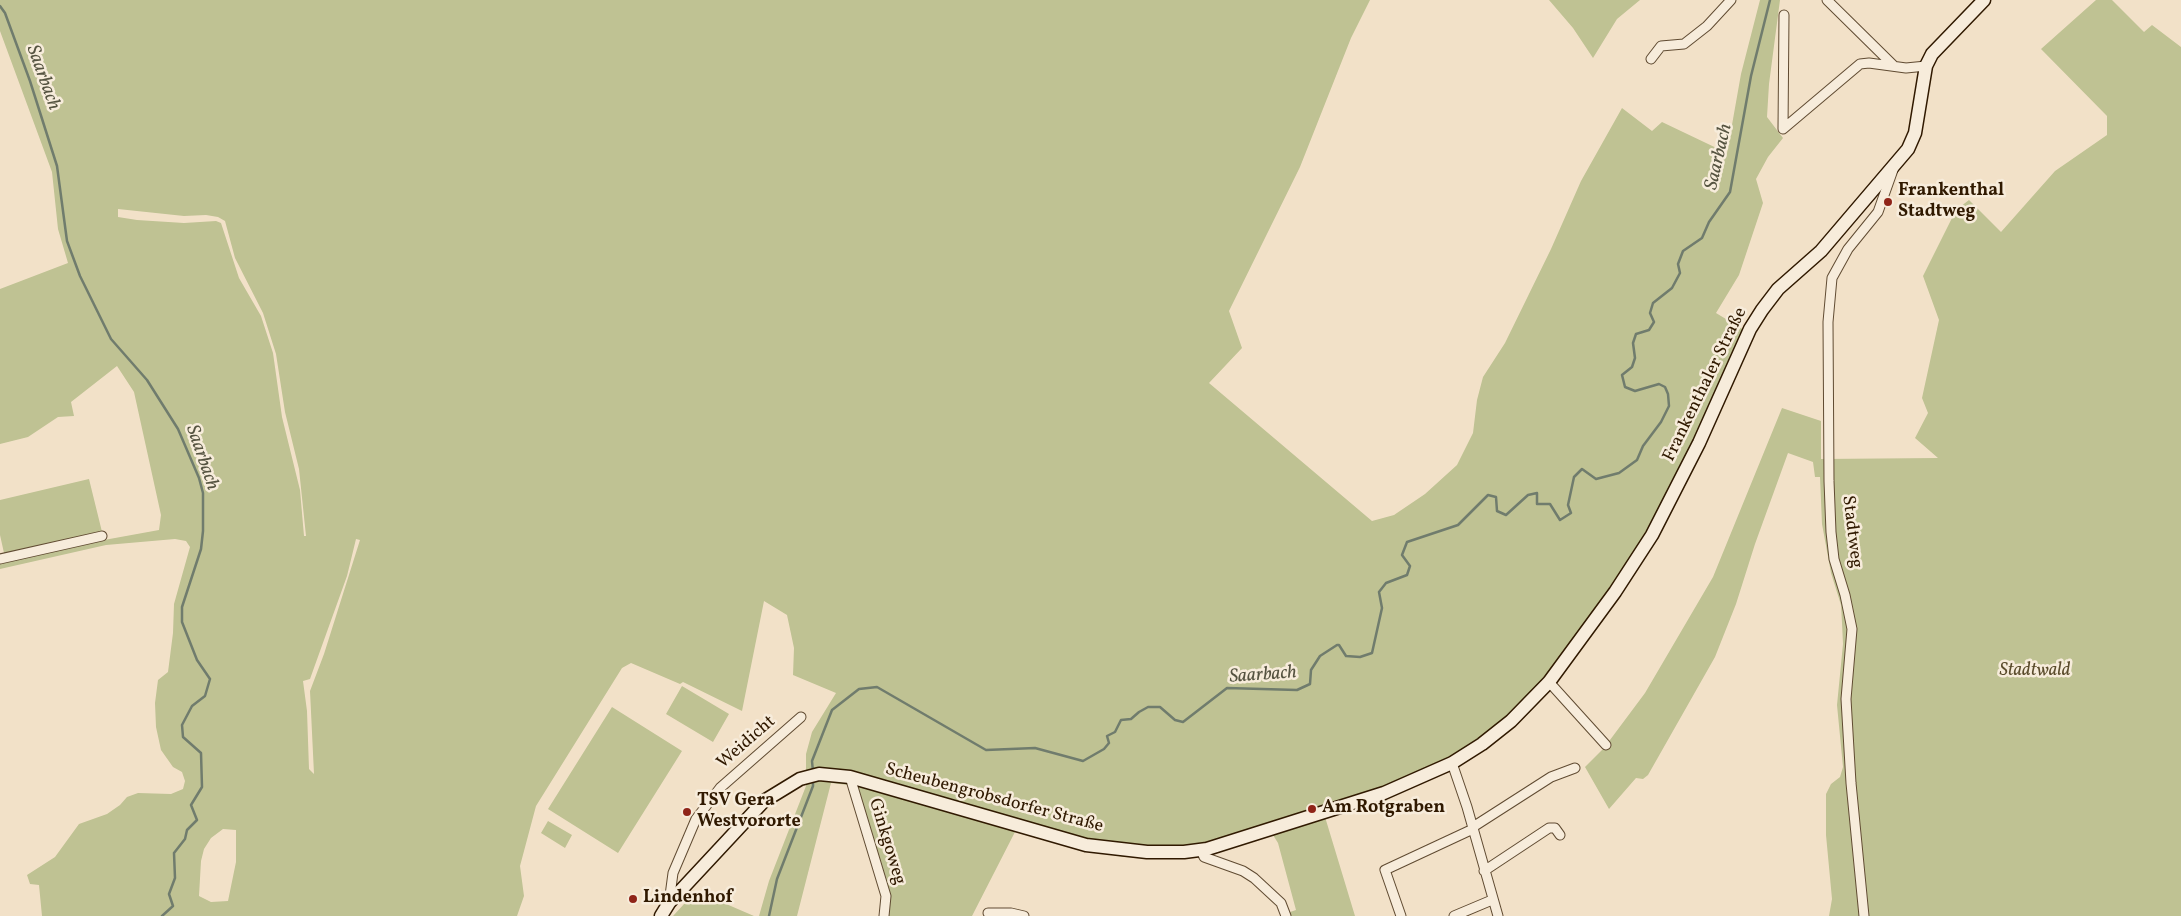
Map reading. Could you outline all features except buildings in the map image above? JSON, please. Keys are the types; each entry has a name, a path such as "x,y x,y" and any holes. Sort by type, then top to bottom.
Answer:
{"main road":[{"name":"Frankenthaler Straße","path":"1549,682 1615,592 1652,535 1699,443 1750,329 1762,310 1778,289 1821,251 1908,149 1915,133 1926,66 1932,54 1984,0"},
{"name":"Scheubengrobsdorfer Straße","path":"660,916 669,903 764,801 800,780 819,774 850,777 1086,845 1147,852 1201,850 1270,831 1384,793 1452,763 1482,744 1511,721 1549,682"}],"street":[{"path":"1651,59 1661,46 1684,44 1707,26 1731,0"},
{"path":"1827,0 1894,66"},
{"path":"1784,15 1783,129 1860,64 1906,68 1926,66"},
{"name":"Stadtweg","path":"1864,916 1851,783 1846,699 1852,629 1847,602 1834,559 1831,532 1828,481 1828,322 1832,278 1848,249 1878,212 1894,167"},
{"path":"0,559 102,536"},
{"path":"1549,682 1606,745"},
{"name":"Weidicht","path":"669,903 673,873 696,819 720,788 801,717"},
{"path":"1452,763 1498,916"},
{"path":"1401,916 1385,870 1473,828 1551,777 1575,768"},
{"name":"Ginkgoweg","path":"850,777 886,896 884,916"},
{"path":"1484,871 1549,828 1555,828 1560,835"},
{"path":"1201,850 1204,857 1243,871 1254,878 1281,903 1286,916"},
{"path":"1454,916 1492,900"},
{"path":"988,913 1011,913 1024,916"}],"green space":[{"path":"0,0 1370,0 1351,38 1300,167 1229,311 1242,348 1209,383 1372,521 1394,515 1425,494 1457,465 1473,433 1477,400 1483,377 1505,343 1551,249 1581,181 1622,108 1652,131 1662,122 1727,153 1741,74 1760,0 1780,0 1769,84 1767,117 1783,138 1768,157 1756,179 1763,203 1739,275 1716,313 1744,330 1689,449 1647,533 1615,584 1547,676 1509,717 1476,742 1434,765 1388,786 1322,807 1355,916 1291,916 1290,912 1296,910 1278,843 1273,835 1224,850 1171,858 1124,857 1079,849 1016,830 972,916 887,916 857,786 831,783 797,916 759,916 769,881 806,786 806,754 812,732 836,693 793,675 794,648 787,615 764,601 742,711 683,682 680,684 631,663 622,668 536,806 520,866 524,896 517,916 42,916 39,885 30,884 27,875 55,857 79,824 107,814 120,805 127,797 138,793 171,794 183,789 185,781 182,772 173,767 161,750 156,727 155,703 158,680 168,672 173,633 174,604 190,547 186,541 175,539 106,545 0,569 0,554 4,553 0,535 0,500 89,479 104,540 159,530 161,515 134,392 117,366 71,402 74,416 58,417 28,437 0,444 0,289 68,263 58,229 52,172 0,31","holes":["118,209 184,216 206,215 218,217 225,221 235,258 263,313 276,354 285,412 299,469 306,536 304,536 300,490 282,417 273,353 261,316 239,278 221,223 216,221 184,223 137,220 118,217","356,539 360,540 324,654 310,691 314,774 309,769 307,711 303,681 310,679 347,576","223,829 236,830 236,862 228,901 211,902 199,896 201,861 204,849 211,838"]},
{"path":"1549,0 1640,0 1617,19 1593,58 1573,28"},
{"name":"Stadtwald","path":"2096,0 2112,0 2144,32 2152,25 2181,47 2181,916 1829,916 1832,899 1826,835 1826,794 1831,784 1840,777 1843,767 1837,705 1843,644 1841,605 1831,573 1822,524 1820,477 1815,477 1813,462 1788,453 1755,544 1736,604 1715,657 1648,775 1643,779 1636,778 1609,809 1585,767 1604,748 1645,693 1713,577 1782,408 1821,421 1821,459 1938,458 1915,438 1928,413 1922,398 1939,320 1923,276 1956,210 1969,200 2001,232 2055,171 2107,135 2107,116 2041,49"},
{"path":"682,686 729,714 713,742 666,714"},
{"path":"612,707 682,751 618,853 548,809"},
{"path":"548,821 572,835 565,848 541,833"},
{"path":"696,891 754,916 673,916"}],"waterway":[{"name":"Saarbach","path":"813,772 812,761 832,710 859,689 877,687 986,750 1035,748 1083,761 1104,749 1109,743 1107,736 1115,732 1121,720 1131,719 1148,707 1160,707 1175,720 1183,722 1227,688 1297,690 1310,684 1311,670 1320,656 1337,645 1339,645 1346,656 1360,657 1372,653 1382,608 1379,592 1386,583 1407,575 1410,566 1402,555 1407,542 1458,525 1488,495 1496,497 1497,511 1506,515 1528,495 1537,493 1537,504 1550,504 1560,520 1571,513 1568,505 1574,477 1582,469 1596,479 1619,473 1637,460 1643,446 1661,422 1669,406 1668,394 1665,387 1659,384 1635,391 1625,387 1622,375 1632,367 1635,358 1633,343 1636,334 1649,330 1654,322 1650,313 1653,303 1672,288 1680,273 1678,264 1683,251 1702,238 1709,222 1730,192 1751,76 1770,0"},
{"name":"Saarbach","path":"0,6 5,13 30,81 57,166 67,241 80,276 111,339 147,380 178,429 199,478 203,493 201,549 182,607 182,622 197,660 210,679 205,696 192,706 182,725 183,737 201,753 202,787 191,805 197,820 187,830 185,839 174,853 175,878 169,894 173,906 162,916"},
{"name":"Saarbach","path":"769,916 777,879 813,786 813,780"}],"place":[{"name":"Frankenthal Stadtweg","path":"1888,202"},
{"name":"Am Rotgraben","path":"1312,809"},
{"name":"TSV Gera Westvororte","path":"687,812"},
{"name":"Lindenhof","path":"633,899"}]}
